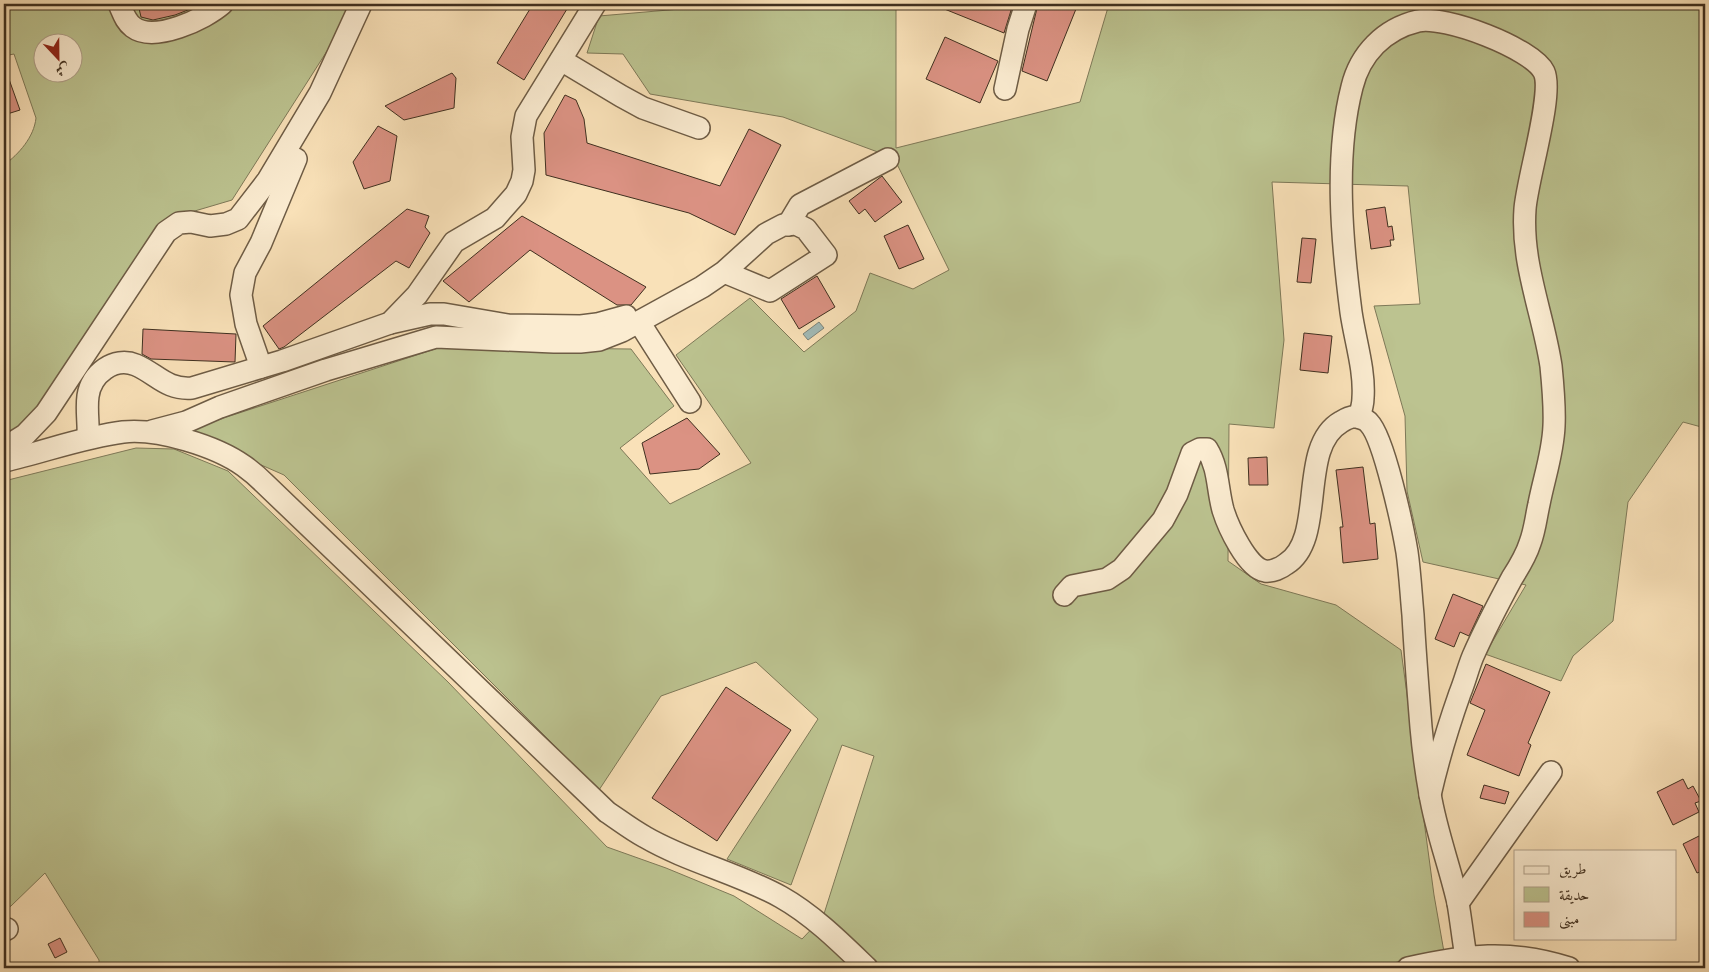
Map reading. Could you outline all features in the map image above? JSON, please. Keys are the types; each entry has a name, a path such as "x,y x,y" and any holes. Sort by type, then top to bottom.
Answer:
{"street":[{"path":"119,4 131,26 137,30 156,32 196,21 222,4"},
{"path":"4,448 25,435 46,413 166,232 178,223 191,222 210,226 226,224 238,219 268,180 320,93 361,4"},
{"path":"390,323 417,295 454,242 495,218 516,194 522,181 524,170 522,137 526,116 595,4"},
{"path":"1005,89 1018,29 1026,4"},
{"path":"1359,417 1363,398 1363,382 1346,278 1342,199 1342,160 1346,111 1357,70 1373,46 1387,33 1422,20 1443,21 1480,33 1507,45 1528,56 1540,66 1545,74 1547,86 1545,102 1524,211 1530,278 1550,365 1554,425 1552,447 1531,541 1472,659 1439,756 1430,795"},
{"path":"561,60 643,108 699,128"},
{"path":"261,367 246,324 241,295 245,273 261,243 296,159"},
{"path":"788,224 800,205 888,159"},
{"path":"152,432 186,422 220,407 301,379 424,339 448,336 512,341 580,342 599,340 622,331 702,287 724,272 766,234 783,225 796,224 806,229 826,255 770,291 724,272"},
{"path":"88,438 88,394 96,376 103,369 114,365 134,364 160,380 183,389 261,367 390,323 430,314 444,314 508,325 581,326 622,317 644,319"},
{"path":"644,319 690,402"},
{"path":"1064,595 1072,586 1107,579 1122,569 1162,520 1177,494 1192,453 1200,449 1206,449 1213,460 1226,518 1248,559 1264,571 1289,562 1295,557 1303,540 1308,522 1318,460 1322,443 1328,432 1351,417 1359,417 1369,422 1380,443 1407,553 1421,730 1430,795 1440,841 1458,903 1466,957"},
{"path":"4,461 45,452 88,438 125,432 152,432 185,440 220,453 243,465 607,812 645,837 745,879 783,898 833,937 866,968"},
{"path":"1458,903 1551,772"},
{"path":"1408,968 1466,957 1510,955 1535,958 1569,968"}],"green space":[{"path":"4,4 357,4 232,200 171,218 53,387 16,434 4,438 4,165 25,144 35,125 36,118 14,54 4,56"},
{"path":"738,4 896,4 896,148 1080,102 1109,4 1705,4 1705,428 1683,422 1628,502 1613,621 1573,656 1561,681 1485,654 1526,585 1423,562 1407,491 1405,416 1374,306 1420,304 1408,186 1272,182 1284,340 1274,428 1229,424 1228,561 1261,584 1336,605 1401,650 1434,895 1444,952 1370,968 99,968 99,960 45,873 11,906 4,910 4,481 136,448 174,449 228,471 448,682 607,847 666,868 734,896 802,939 823,917 874,756 842,745 791,885 727,859 818,719 756,662 661,696 599,790 284,475 184,431 441,347 631,349 674,406 620,448 670,504 751,463 676,355 750,298 804,352 856,311 870,273 913,289 949,270 894,158 783,117 650,94 623,54 587,53 599,16"}],"water":[{"path":"819,322 824,328 808,340 803,334"}],"building":[{"path":"138,4 192,4 193,8 175,15 153,20 141,17"},
{"path":"533,4 570,4 524,80 497,63"},
{"path":"932,4 1013,4 1004,33"},
{"path":"1038,4 1078,4 1047,81 1022,71"},
{"path":"945,37 998,61 980,103 926,79"},
{"path":"4,68 20,110 4,115"},
{"path":"452,73 456,78 454,108 404,120 385,106"},
{"path":"565,95 576,100 584,119 587,143 720,186 749,129 781,145 735,235 689,213 546,175 544,133"},
{"path":"378,126 397,136 390,181 364,189 353,162"},
{"path":"882,176 902,202 875,222 865,209 859,214 849,201"},
{"path":"1385,207 1388,227 1392,226 1394,240 1390,240 1391,246 1371,249 1366,210"},
{"path":"407,209 429,216 425,227 430,233 409,268 396,261 279,349 263,326"},
{"path":"522,216 646,287 631,305 617,305 530,250 469,302 443,281"},
{"path":"908,225 924,259 899,269 884,236"},
{"path":"1302,238 1316,239 1311,283 1297,282"},
{"path":"817,276 835,307 799,329 781,299"},
{"path":"143,329 236,334 235,362 151,359 142,354"},
{"path":"1304,333 1332,336 1328,373 1300,370"},
{"path":"687,418 720,454 699,469 650,474 642,443"},
{"path":"1267,457 1268,485 1249,485 1248,458"},
{"path":"1363,467 1370,524 1375,523 1378,559 1343,563 1340,527 1343,527 1336,470"},
{"path":"1453,594 1483,606 1469,636 1460,632 1454,647 1435,639"},
{"path":"1486,664 1550,692 1528,743 1531,745 1519,776 1467,755 1485,710 1470,703"},
{"path":"726,687 791,730 717,841 652,798"},
{"path":"1683,779 1688,789 1693,786 1701,801 1695,803 1699,812 1673,825 1657,792"},
{"path":"1484,785 1509,792 1505,804 1480,798"},
{"path":"1705,833 1705,870 1697,873 1683,844"},
{"path":"60,938 67,952 55,958 48,944"}]}
